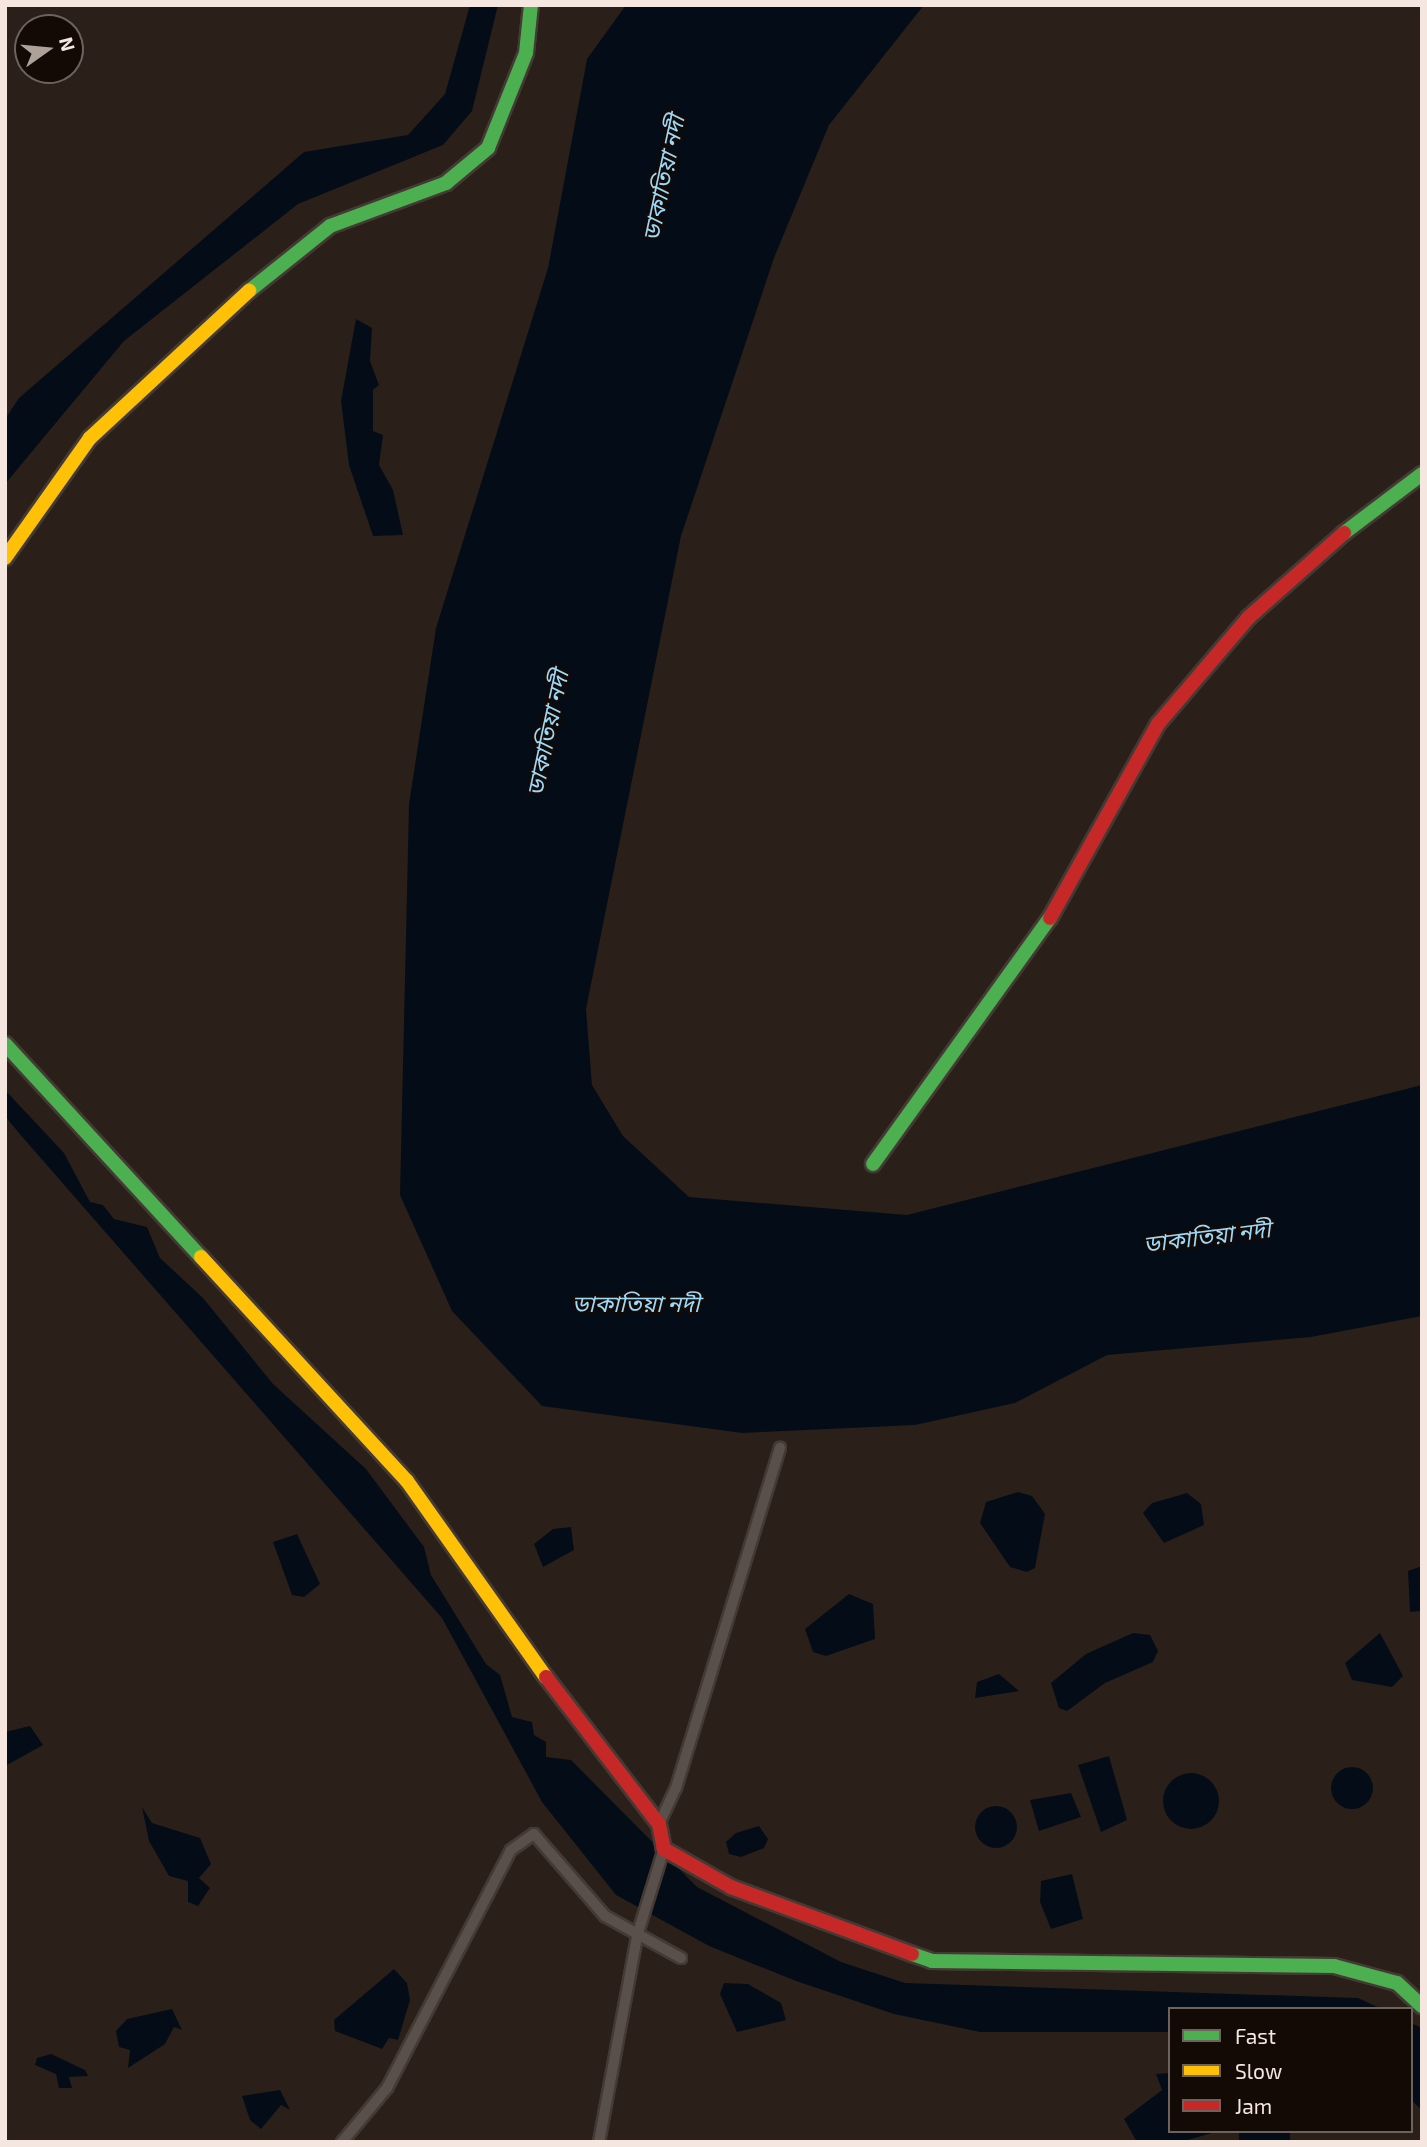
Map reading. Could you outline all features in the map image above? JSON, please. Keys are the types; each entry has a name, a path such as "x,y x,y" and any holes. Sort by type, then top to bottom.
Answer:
{"main road":[{"path":"5,558 90,438 300,244 330,226 446,183 488,148 526,53 531,5"},
{"path":"873,1164 1045,927 1158,724 1249,617 1315,555 1422,474"},
{"path":"5,1044 407,1481 596,1748 659,1824 664,1849 731,1887 932,1961 1334,1966 1397,1983 1422,2006"}],"street":[{"path":"659,1824 676,1788 780,1448"},
{"path":"342,2142 387,2088 511,1850 534,1834 605,1916 681,1958"},
{"path":"599,2142 637,1936 664,1849"}],"water":[{"path":"470,5 498,5 472,111 443,145 298,204 124,341 5,484 5,419 19,398 304,152 408,135 445,94"},
{"name":"ডাকাতিয়া নদী","path":"626,5 924,5 829,125 774,258 681,536 586,1009 592,1085 623,1136 689,1197 907,1215 1422,1085 1422,1316 1311,1337 1107,1355 1015,1403 915,1425 742,1433 542,1406 452,1311 400,1195 409,804 436,628 548,268 587,59"},
{"path":"356,319 372,328 370,361 379,385 373,390 373,431 383,435 379,465 393,490 403,535 373,536 349,465 341,401"},
{"path":"5,1090 64,1153 90,1202 103,1205 114,1219 147,1227 160,1258 203,1298 273,1384 366,1469 424,1547 431,1575 486,1664 500,1675 512,1717 532,1722 534,1735 546,1742 546,1757 571,1760 697,1887 841,1962 905,1983 1358,1998 1378,2007 1168,2007 1168,2032 980,2032 894,2014 796,1981 709,1946 616,1895 542,1802 442,1618 5,1116"},
{"path":"1018,1492 1032,1496 1045,1514 1035,1568 1027,1572 1010,1567 980,1523 986,1502"},
{"path":"1187,1493 1201,1504 1204,1525 1164,1543 1143,1513 1152,1503"},
{"path":"571,1527 574,1550 543,1567 534,1544 553,1529"},
{"path":"297,1534 320,1584 304,1597 292,1595 273,1542"},
{"path":"1422,1566 1422,1611 1410,1612 1408,1571"},
{"path":"849,1594 873,1604 875,1639 826,1656 813,1652 805,1629"},
{"path":"1133,1633 1150,1635 1158,1651 1153,1662 1105,1683 1067,1711 1059,1708 1051,1683 1086,1654"},
{"path":"1380,1633 1403,1676 1392,1687 1352,1680 1345,1663"},
{"path":"999,1674 1019,1691 975,1698 977,1682"},
{"path":"30,1726 43,1745 7,1765 5,1732"},
{"path":"1109,1756 1127,1820 1101,1832 1078,1765"},
{"path":"1352,1767 1367,1773 1373,1788 1367,1803 1352,1809 1337,1803 1331,1788 1337,1773"},
{"path":"1185,1773 1197,1773 1207,1777 1215,1785 1219,1801 1215,1817 1207,1825 1197,1829 1185,1829 1175,1825 1167,1817 1163,1807 1163,1795 1167,1785 1175,1777"},
{"path":"1071,1793 1081,1817 1039,1831 1030,1800"},
{"path":"996,1806 1011,1812 1017,1827 1011,1842 996,1848 981,1842 975,1827 981,1812"},
{"path":"142,1807 152,1823 200,1838 211,1864 199,1878 210,1888 198,1906 188,1902 188,1881 169,1876 149,1841"},
{"path":"759,1826 768,1839 764,1848 741,1857 729,1854 726,1842 736,1833"},
{"path":"1072,1874 1083,1919 1051,1929 1040,1902 1041,1881"},
{"path":"394,1969 407,1983 410,2000 398,2040 389,2038 382,2049 335,2031 334,2020"},
{"path":"724,1983 748,1984 781,2003 786,2020 737,2032 720,1994"},
{"path":"172,2009 182,2030 174,2027 165,2044 128,2068 130,2050 119,2047 116,2031 127,2019"},
{"path":"1413,2024 1422,2028 1422,2110 1413,2102"},
{"path":"51,2054 85,2070 88,2076 69,2077 72,2088 59,2088 56,2074 35,2065 37,2058"},
{"path":"1168,2073 1168,2133 1212,2133 1181,2142 1137,2142 1124,2119 1162,2090 1156,2074"},
{"path":"280,2090 290,2110 281,2105 261,2129 250,2120 242,2096"},
{"path":"1239,2133 1290,2133 1290,2142 1239,2142"}],"traffic: fast":[{"path":"249,291 330,226 446,183 488,148 526,53 531,5"},
{"path":"1344,533 1422,474"},
{"path":"873,1164 1050,918"},
{"path":"5,1044 201,1257"},
{"path":"912,1954 932,1961 1334,1966 1397,1983 1422,2006"}],"traffic: slow":[{"path":"5,558 90,438 249,291"},
{"path":"201,1257 407,1481 546,1677"}],"traffic: jam":[{"path":"1050,918 1158,724 1249,617 1344,533"},
{"path":"546,1677 659,1824 664,1849 731,1887 912,1954"}]}
